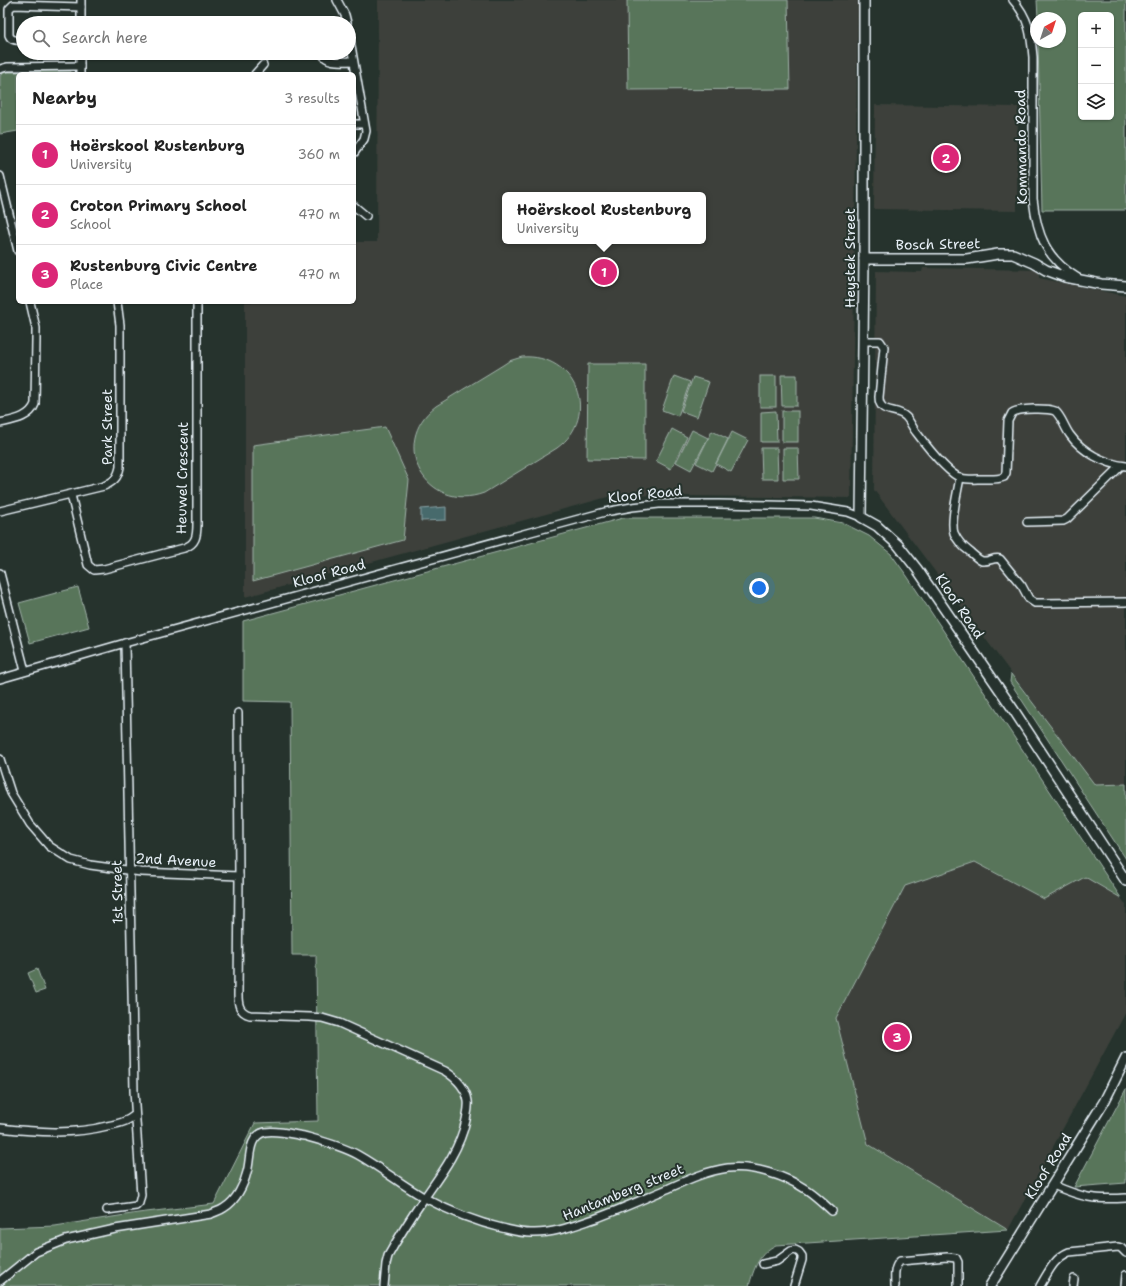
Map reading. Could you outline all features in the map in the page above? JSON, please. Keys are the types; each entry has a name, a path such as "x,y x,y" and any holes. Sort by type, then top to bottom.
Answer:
{"street":[{"path":"337,0 344,16"},
{"name":"Heystek Street","path":"861,517 864,259 864,0"},
{"name":"Kommando Road","path":"1013,0 1025,17 1032,38 1033,199 1038,232 1060,266 1067,272 1082,280"},
{"path":"16,40 13,40 8,35 9,9 13,5 81,3 81,16"},
{"path":"331,60 353,61 355,72"},
{"path":"257,72 263,65"},
{"path":"0,69 7,67 80,70"},
{"path":"356,78 366,131 356,150"},
{"path":"356,124 364,124"},
{"path":"0,176 16,243"},
{"path":"356,208 366,216"},
{"name":"Bosch Street","path":"864,259 967,259 998,254 1013,254 1046,270 1065,277 1109,285 1126,286"},
{"path":"0,423 30,413 35,404 36,339 35,322 30,304"},
{"name":"Park Street","path":"0,511 71,495 110,483 117,478 119,472 120,325 117,304"},
{"name":"Heuwel Crescent","path":"71,495 88,565 94,570 104,569 184,548 189,546 195,540 197,534 197,304"},
{"path":"863,341 880,341 884,347 879,397 879,402 881,405 884,408 902,414 906,417 916,432 953,474 966,479 999,479 1004,477 1006,473 1008,421 1012,413 1019,410 1049,409 1055,411 1070,435 1083,448 1101,459 1123,466 1067,520 1027,522"},
{"path":"960,477 953,521 954,533 965,549 978,559 985,561 994,558 1000,559 1022,586 1029,600 1036,603 1126,602"},
{"name":"Kloof Road","path":"0,679 527,532 632,506 659,504 711,504 811,506 848,512 877,526 898,545 917,569 1013,709 1126,881"},
{"path":"0,573 25,671"},
{"name":"1st Street","path":"107,1210 136,1206 141,1195 135,1115 125,643"},
{"path":"238,713 238,1002 242,1011 246,1014 255,1015 322,1018 339,1023 444,1071 453,1077 465,1092 468,1102 465,1124 457,1147 388,1256 384,1286"},
{"name":"2nd Avenue","path":"0,759 11,793 30,824 49,846 70,860 130,871 239,876"},
{"name":"Kloof Road","path":"990,1286 1104,1102 1126,1058"},
{"path":"0,1128 26,1131 72,1132 96,1129 121,1123 135,1115"},
{"name":"Hantamberg street","path":"0,1281 36,1252 66,1240 103,1231 211,1214 225,1208 232,1202 239,1191 247,1173 252,1144 255,1138 259,1134 273,1132 292,1134 329,1144 357,1155 425,1198 456,1213 488,1224 530,1233 559,1231 581,1224 611,1213 698,1176 730,1168 769,1172 788,1179 808,1190 832,1211"},
{"path":"1053,1185 1087,1198 1103,1200 1126,1198"},
{"path":"1040,1286 1052,1264 1062,1254 1068,1252 1118,1247 1126,1253"},
{"path":"763,1264 777,1261 791,1251 795,1250 799,1252 802,1256 802,1260 794,1286"},
{"path":"895,1286 895,1270 897,1263 900,1261 947,1257 956,1258 958,1262 958,1286"},
{"path":"1125,1286 1126,1275"}],"shaded area":[{"path":"378,0 858,0 851,498 615,495 245,597 245,304 356,304 356,242 377,242"},
{"path":"875,105 1018,107 1017,211 874,209"},
{"path":"923,268 1039,270 1039,278 1126,296 1126,784 1095,785 874,490 876,271 922,272"},
{"path":"975,862 1044,899 1085,877 1121,898 1126,905 1126,1012 1008,1230 868,1144 836,1018 905,886"}],"green space":[{"path":"627,0 788,0 790,89 628,90"},
{"path":"1037,0 1126,0 1126,210 1042,210 1038,48 1066,48 1066,12 1038,12"},
{"path":"6,72 16,72 16,131 0,134 0,77 1,74"},
{"path":"522,357 541,358 556,365 568,376 576,389 580,404 578,420 570,435 557,448 484,493 464,497 446,493 431,484 420,471 415,455 415,438 422,421 436,406 509,361"},
{"path":"588,364 645,364 645,460 587,459"},
{"path":"781,375 797,375 797,406 782,406"},
{"path":"674,376 690,382 678,416 662,410"},
{"path":"760,376 776,376 776,407 760,407"},
{"path":"693,377 709,382 697,417 681,411"},
{"path":"776,411 777,442 761,442 761,412"},
{"path":"782,411 798,411 798,442 782,442"},
{"path":"385,427 409,480 403,540 253,581 253,445"},
{"path":"672,429 687,437 671,469 656,461"},
{"path":"692,430 708,438 691,470 676,462"},
{"path":"712,431 728,439 712,471 696,463"},
{"path":"732,432 748,440 731,472 716,464"},
{"path":"761,448 777,448 778,479 762,479"},
{"path":"783,448 798,448 799,479 783,479"},
{"path":"623,518 814,518 843,523 869,536 891,554 907,576 1121,898 1085,877 1044,899 975,862 905,886 836,1018 868,1144 1008,1230 776,1245 765,1252 761,1257 753,1273 749,1286 0,1286 0,1228 55,1226 138,1213 214,1204 255,1123 318,1121 316,955 292,955 290,702 243,701 243,621"},
{"path":"78,587 89,627 30,643 19,603"},
{"path":"1011,674 1095,785 1126,784 1126,859 1010,682"},
{"path":"37,969 45,990 36,993 28,973"},
{"path":"1126,1089 1126,1183 1074,1187"}],"water":[{"path":"446,507 446,520 421,521 421,509"}],"place":[{"name":"Croton Primary School","path":"946,158"},
{"name":"Hoërskool Rustenburg","path":"604,272"},
{"name":"Rustenburg Civic Centre","path":"897,1037"}]}
